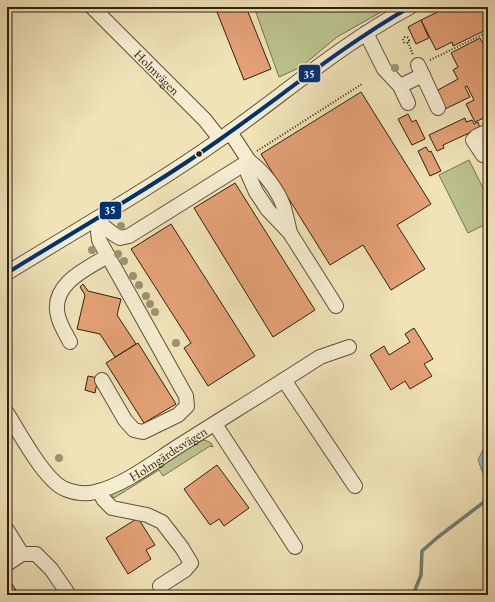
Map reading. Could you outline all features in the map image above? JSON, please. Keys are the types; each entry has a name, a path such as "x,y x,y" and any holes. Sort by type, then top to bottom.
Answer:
{"street":[{"name":"Holmvägen","path":"92,7 206,120 258,167 276,192 282,204 290,233 336,306"},
{"path":"7,273 100,221 225,136 318,65 366,33 410,7"},
{"path":"366,33 384,70 400,86 408,103"},
{"path":"400,86 420,70 438,108"},
{"path":"488,131 477,136 474,140 483,155 488,157"},
{"path":"100,221 112,233 120,238 129,236 248,159"},
{"path":"100,221 98,232 99,240 186,396 187,406 178,415 143,432 134,430 125,420 102,380"},
{"path":"70,342 58,317 56,302 71,279 108,256"},
{"name":"Holmgärdesvägen","path":"7,413 44,469 55,482 63,488 81,494 99,491 125,479 320,357 349,347"},
{"path":"284,380 355,486"},
{"path":"215,424 295,548"},
{"path":"99,491 104,500 112,508 147,515 162,522 182,548 191,563 185,570 160,586"},
{"path":"7,530 22,554"},
{"path":"7,564 22,554 36,554 51,569 68,595"}],"path":[{"path":"420,70 488,32"},
{"path":"248,159 362,84"}],"green space":[{"path":"254,7 390,7 337,37 301,67 279,77"},
{"path":"469,160 488,198 488,223 468,233 439,175"},
{"path":"205,440 211,443 213,447 210,446 163,476 159,470 114,498 111,494 201,441"}],"water":[{"path":"488,439 488,487 478,460"}],"building":[{"path":"215,7 246,7 271,69 244,80"},
{"path":"448,7 488,7 488,29 453,46 452,42 436,50 421,20"},
{"path":"421,20 429,38 416,44 408,27"},
{"path":"480,38 488,53 488,116 475,122 466,104 474,100 467,86 465,87 470,97 445,109 436,91 458,79 453,70 458,67 451,53"},
{"path":"361,92 431,204 397,225 425,269 391,290 363,245 330,265 261,154"},
{"path":"408,114 412,122 416,120 425,139 412,145 398,119"},
{"path":"465,118 466,122 472,120 474,124 478,122 480,128 443,145 444,148 437,151 429,135"},
{"path":"426,147 429,152 431,151 441,171 430,176 418,151"},
{"path":"235,183 315,310 273,337 194,208"},
{"path":"171,224 255,356 208,386 184,348 191,343 131,249"},
{"path":"83,284 88,291 121,299 117,315 136,344 115,357 100,334 77,329 85,295 80,287"},
{"path":"414,328 433,359 424,364 432,376 410,389 405,381 391,390 370,355 384,346 389,355 410,342 405,334"},
{"path":"138,343 176,404 144,423 106,363"},
{"path":"88,376 98,378 95,393 85,390"},
{"path":"217,465 249,508 224,526 219,519 210,525 184,489"},
{"path":"138,518 155,545 146,550 151,559 128,574 106,538"},
{"path":"12,584 19,595 7,595 7,587"}],"waterway":[{"path":"413,595 421,575 422,551 488,499"}],"transit line":[{"name":"35","path":"7,273 141,192 193,158 337,54 410,7"}]}
